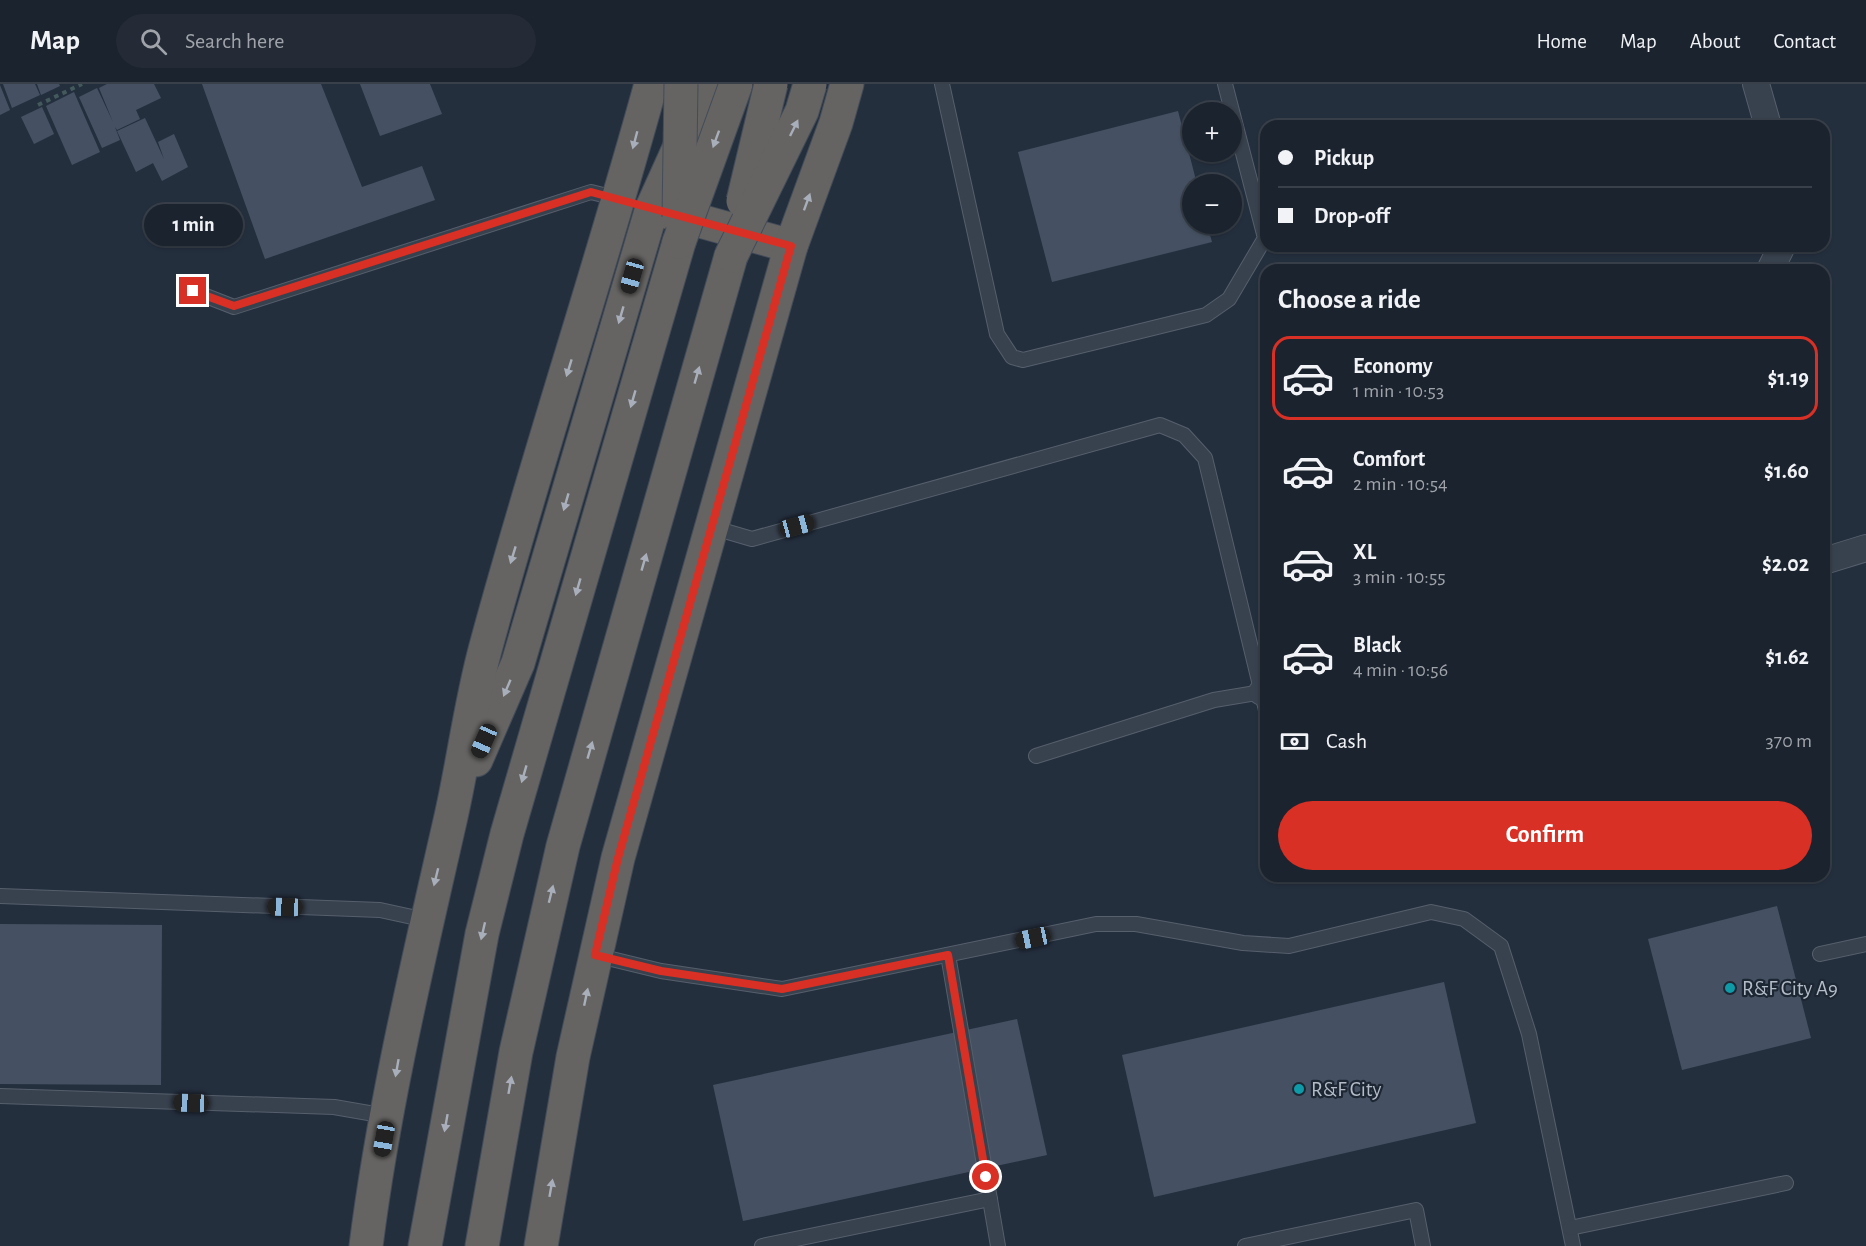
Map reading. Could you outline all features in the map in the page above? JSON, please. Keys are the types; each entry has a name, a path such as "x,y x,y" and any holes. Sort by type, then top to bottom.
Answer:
{"highway":[{"path":"366,1246 388,1116 426,920 451,820 484,653 651,84"},
{"path":"679,242 681,84"},
{"path":"451,820 518,663 652,208 708,84"},
{"path":"425,1246 482,934 507,834 679,242 736,84"},
{"path":"482,1246 516,1052 563,846 731,256 771,84"},
{"path":"731,256 802,111 810,84"},
{"path":"541,1246 573,1057 618,858 791,246 836,123 847,84"},
{"path":"619,199 791,246"}],"street":[{"path":"1756,84 1766,120"},
{"path":"1830,559 1866,548"}],"lane":[{"path":"942,84 997,334 1012,357 1023,360 1206,315 1229,299 1260,246"},
{"path":"1225,84 1260,219"},
{"path":"193,291 234,306 591,192 619,199"},
{"path":"711,528 752,539 1160,425 1184,435 1205,458 1260,678"},
{"path":"1036,756 1214,700 1260,698"},
{"path":"0,896 380,910 426,920"},
{"path":"595,955 661,971 782,989 1096,924 1136,924 1243,943 1289,946 1431,912 1464,919 1501,946 1529,1034 1573,1246"},
{"path":"1820,954 1866,944"},
{"path":"948,955 998,1246"},
{"path":"0,1096 334,1107 388,1116"},
{"path":"1570,1228 1786,1183"},
{"path":"762,1246 990,1199"},
{"path":"1245,1246 1416,1210 1423,1246"}],"path":[{"path":"38,105 82,84"}],"building":[{"path":"3,84 35,84 40,95 12,108"},
{"path":"37,84 59,84 60,86 41,95"},
{"path":"107,84 154,84 161,98 136,110 140,119 117,130 115,127 120,140 102,148 79,97 97,88 113,122 99,88"},
{"path":"202,84 321,84 362,187 422,166 435,200 265,259"},
{"path":"360,84 430,84 442,114 380,136"},
{"path":"0,85 10,110 0,115"},
{"path":"74,92 100,152 72,165 46,106"},
{"path":"42,107 54,134 34,144 21,117"},
{"path":"1178,111 1182,126 1182,162 1191,162 1194,174 1182,174 1182,234 1210,234 1212,242 1052,282 1018,152"},
{"path":"145,118 164,159 158,142 174,134 188,167 162,181 153,163 136,172 117,131"},
{"name":"R&F City A9","path":"1777,906 1811,1038 1682,1070 1648,939"},
{"path":"0,924 162,925 161,1085 0,1084"},
{"name":"R&F City","path":"1444,982 1476,1123 1154,1197 1122,1055"},
{"path":"1017,1019 1047,1155 743,1221 713,1085"}],"place":[{"name":"R&F City A9","path":"1730,988"},
{"name":"R&F City","path":"1299,1089"}],"route":[{"path":"193,291 234,306 591,192 791,246 618,858 595,955 661,971 782,989 948,955 986,1177"}]}
